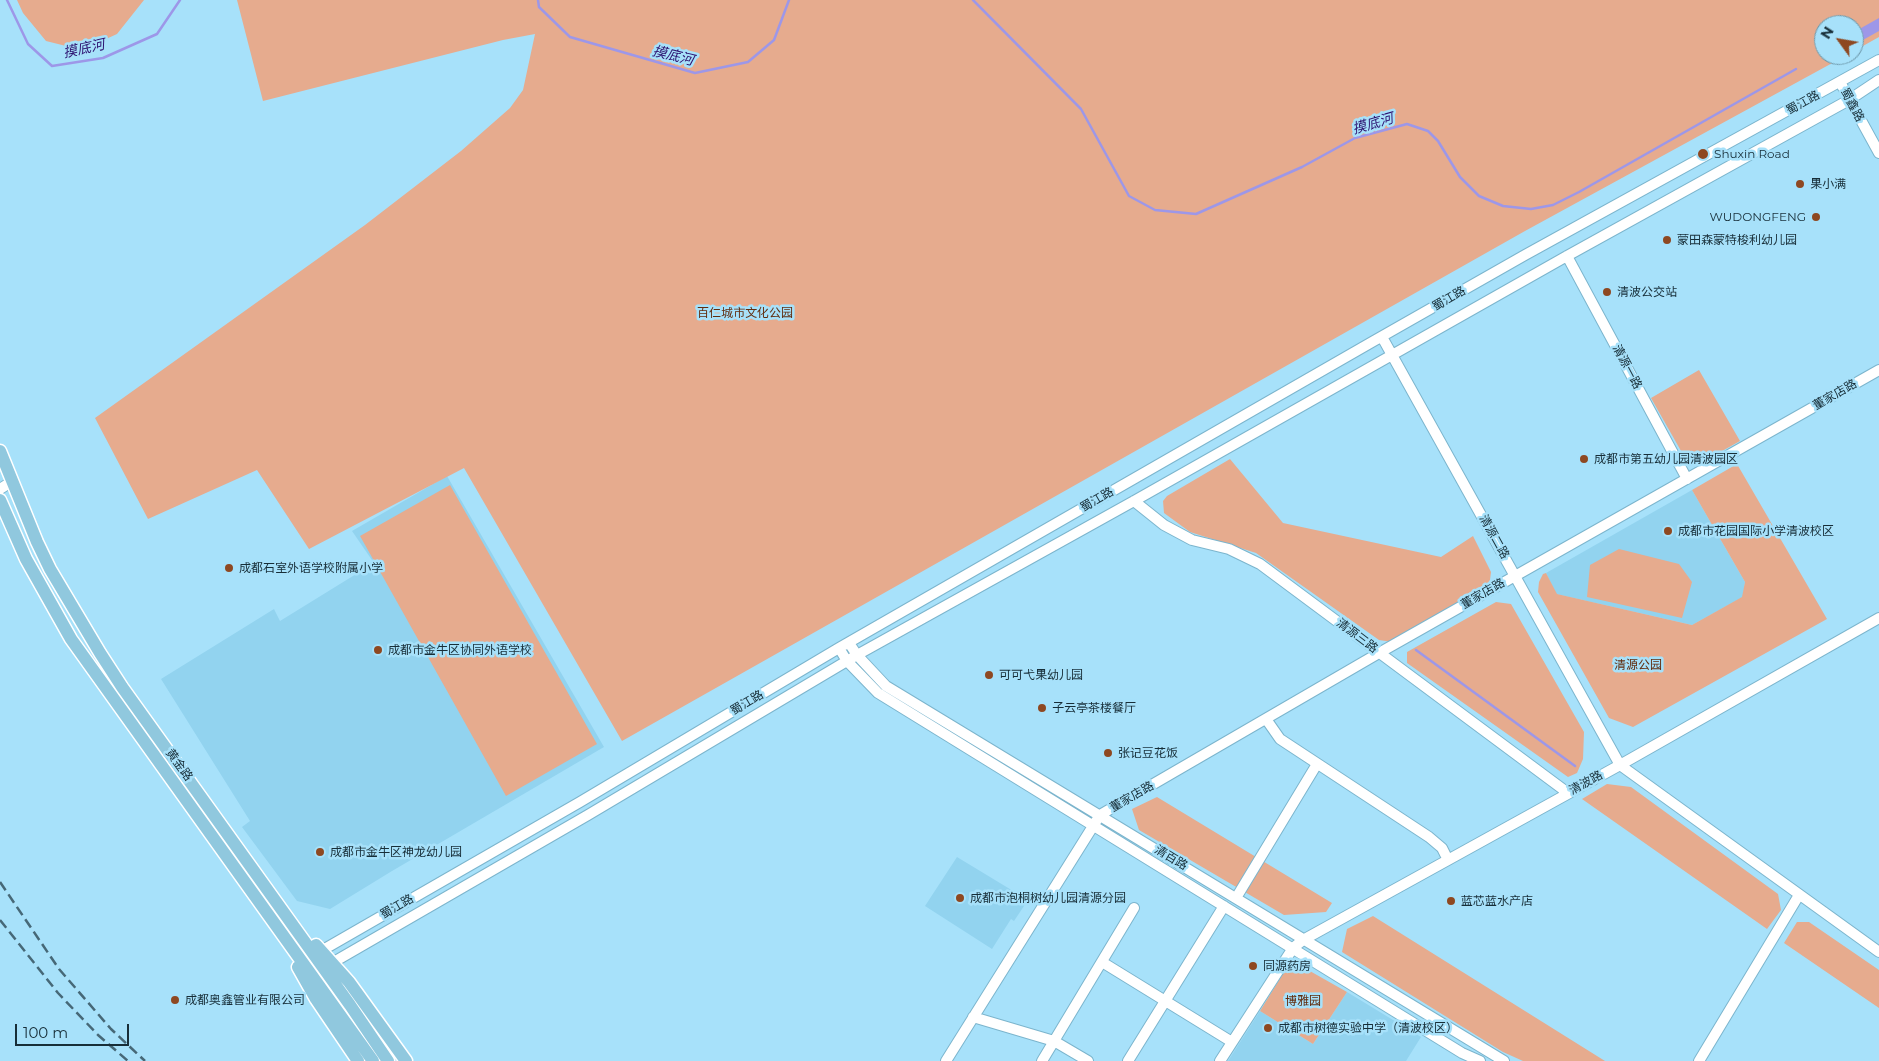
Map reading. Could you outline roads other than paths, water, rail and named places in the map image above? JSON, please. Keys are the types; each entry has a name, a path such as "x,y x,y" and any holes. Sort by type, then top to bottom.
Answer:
{"main road":[{"name":"黄金路","path":"0,451 11,482 50,569 122,687 388,1061"},
{"name":"黄金路","path":"0,500 26,559 71,639 373,1061"},
{"path":"276,901 349,982 406,1061"},
{"path":"269,914 316,999 358,1061"}],"street":[{"name":"蜀江路","path":"321,951 580,802 839,648 1382,337 1533,251 1879,60"},
{"name":"蜀江路","path":"332,963 586,816 857,655 1393,356 1567,256 1849,100 1879,80"},
{"name":"蜀鑫路","path":"1840,82 1879,153"},
{"name":"清源一路","path":"1567,256 1687,479"},
{"name":"清源二路","path":"1382,337 1620,764"},
{"name":"董家店路","path":"946,1061 1100,815 1379,653 1879,370"},
{"path":"0,489 11,482"},
{"name":"清源三路","path":"1134,501 1164,525 1192,540 1229,549 1260,564 1568,793"},
{"name":"清波路","path":"1220,1061 1293,948 1303,940 1879,618"},
{"name":"清百路","path":"849,643 857,655 886,686 1504,1061"},
{"name":"清百路","path":"839,648 847,661 878,693 1462,1053 1480,1061"},
{"path":"1266,719 1280,739 1430,837 1442,848 1448,860"},
{"path":"1236,898 1317,764"},
{"path":"1620,764 1879,952"},
{"path":"1700,1061 1799,895"},
{"path":"1128,1061 1224,906"},
{"path":"1042,1061 1134,908"},
{"path":"1102,962 1232,1042"},
{"path":"973,1017 1054,1041 1088,1061"}],"waterway":[{"name":"摸底河","path":"7,0 28,44 52,66 103,58 157,34 180,0"},
{"name":"摸底河","path":"538,0 539,7 570,37 695,73 748,62 774,40 789,0"},
{"name":"摸底河","path":"973,0 1081,109 1129,196 1155,210 1196,214 1302,167 1355,138 1407,124 1428,131 1438,141 1460,177 1479,196 1503,206 1531,209 1553,205 1796,69"},
{"path":"1416,650 1575,766"}],"railway":[{"path":"0,882 59,969 111,1029 145,1061"},
{"path":"0,920 58,993 98,1035 128,1061"}],"place":[{"name":"Shuxin Road","path":"1703,154"},
{"name":"果小满","path":"1800,184"},
{"name":"WUDONGFENG","path":"1816,217"},
{"name":"蒙田森蒙特梭利幼儿园","path":"1667,240"},
{"name":"清波公交站","path":"1607,292"},
{"name":"成都市第五幼儿园清波园区","path":"1584,459"},
{"name":"成都市花园国际小学清波校区","path":"1668,531"},
{"name":"成都石室外语学校附属小学","path":"229,568"},
{"name":"成都市金牛区协同外语学校","path":"378,650"},
{"name":"可可弋果幼儿园","path":"989,675"},
{"name":"子云亭茶楼餐厅","path":"1042,708"},
{"name":"张记豆花饭","path":"1108,753"},
{"name":"成都市金牛区神龙幼儿园","path":"320,852"},
{"name":"成都市泡桐树幼儿园清源分园","path":"960,898"},
{"name":"蓝芯蓝水产店","path":"1451,901"},
{"name":"同源药房","path":"1253,966"},
{"name":"成都奥鑫管业有限公司","path":"175,1000"},
{"name":"成都市树德实验中学（清波校区）","path":"1268,1028"}],"park label":[{"name":"百仁城市文化公园","path":"745,313"},
{"name":"清源公园","path":"1638,665"},
{"name":"博雅园","path":"1303,1001"}]}
